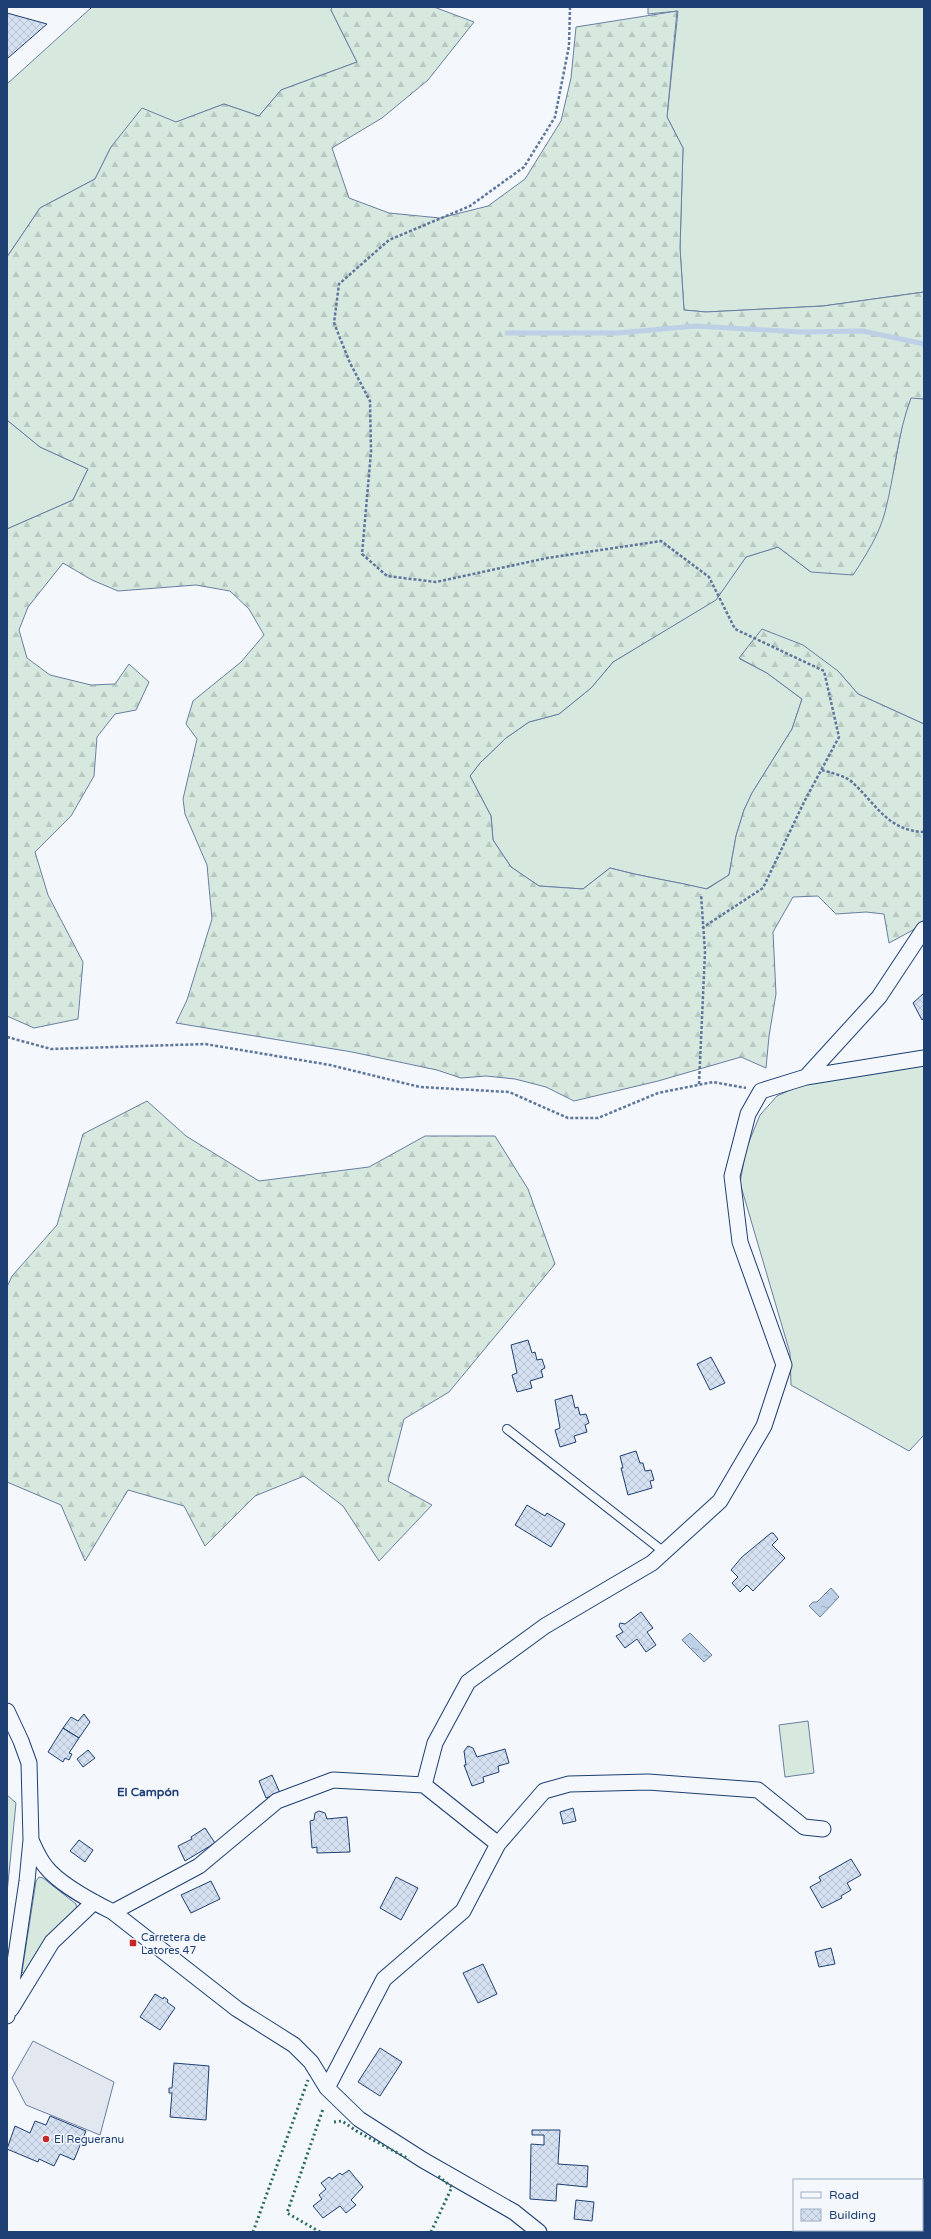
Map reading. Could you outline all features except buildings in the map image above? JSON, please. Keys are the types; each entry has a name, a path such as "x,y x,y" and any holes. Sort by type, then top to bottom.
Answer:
{"street":[{"path":"806,1077 880,997 924,929"},
{"path":"424,1785 435,1743 468,1682 545,1626 652,1563 720,1501 764,1426 784,1365 740,1242 732,1176 748,1114 761,1091 806,1077 924,1058"},
{"path":"7,1711 22,1741 29,1764 31,1840 27,1881 7,2016"},
{"path":"113,1912 199,1866 277,1801 333,1780 424,1785 498,1844"},
{"path":"327,2088 384,1979 463,1912 498,1844 544,1791 569,1784 648,1782 758,1790 804,1827 823,1829"},
{"path":"31,1840 46,1868 94,1902 113,1912 232,2005 294,2045 311,2062 327,2088 359,2119 424,2160 514,2212 539,2232"},
{"path":"7,2016 52,1942 94,1902"}],"lane":[{"path":"507,1429 664,1552"}],"path":[{"path":"570,7 569,46 555,117 524,167 470,206 389,240 339,284 334,323 350,363 370,401 371,452 362,554 387,576 436,582 547,558 661,541 708,577 735,629 824,671 839,737 763,888 702,928"},
{"path":"822,770 852,781 866,798 892,823 924,832"},
{"path":"700,1084 705,952 702,928 701,894"},
{"path":"7,1037 50,1048 205,1044 330,1066 420,1087 509,1092 568,1118 598,1118 658,1092 713,1082 761,1091"}],"green space":[{"path":"92,7 332,7 331,10 357,62 281,90 259,116 224,104 111,147 95,179 40,208 7,257 7,84"},
{"path":"332,7 434,7 474,22 428,80 382,118 332,148 349,198 389,213 440,218 488,206 525,179 561,121 571,78 576,27 677,11 667,117 683,148 680,248 684,310 706,312 823,306 924,292 924,399 911,398 902,426 885,512 872,545 853,575 811,572 778,547 746,557 716,600 613,662 591,688 559,714 529,722 506,738 480,763 470,776 491,816 493,840 511,867 539,886 583,889 610,868 707,889 729,875 736,836 744,810 752,793 792,729 802,699 767,673 739,658 762,629 803,645 838,671 858,694 924,724 924,924 889,943 884,914 866,912 836,914 818,896 793,897 773,932 776,994 769,1036 766,1068 741,1057 658,1081 574,1101 546,1087 515,1079 486,1076 461,1078 437,1070 352,1052 176,1023 187,1000 212,919 207,865 185,814 183,799 197,739 186,724 193,701 241,662 264,635 249,609 230,591 196,585 118,591 92,580 63,563 28,607 19,630 27,658 50,675 91,685 115,684 129,664 149,682 136,710 115,714 97,737 94,776 71,816 35,852 48,895 83,962 78,1019 34,1028 7,1016 7,529 73,500 88,469 40,447 7,420 7,257 40,208 95,179 111,147 142,108 176,122 224,104 259,116 281,90 357,62 331,10"},
{"path":"648,7 924,7 924,292 823,306 706,312 684,310 680,248 683,148 667,117 678,11 648,14"},
{"path":"911,397 924,399 924,724 858,694 838,671 740,659 767,673 802,699 792,729 752,793 744,810 736,836 729,875 706,889 610,868 583,889 539,886 511,867 493,840 491,816 470,776 480,763 506,738 529,722 559,714 591,688 613,662 715,600 746,557 778,547 811,572 893,474 903,421"},
{"path":"7,420 40,447 88,469 73,500 7,529"},
{"path":"924,1063 924,1435 909,1451 791,1385 790,1353 740,1183 746,1149 760,1115 777,1096 799,1086 845,1075"},
{"path":"147,1101 186,1136 259,1181 369,1167 425,1136 495,1136 528,1189 555,1264 449,1392 404,1419 388,1481 432,1505 379,1561 343,1506 304,1476 255,1496 205,1546 184,1506 128,1490 85,1561 61,1505 7,1482 7,1287 12,1276 57,1225 83,1134"},
{"path":"808,1721 814,1773 785,1777 779,1725"},
{"path":"7,1795 16,1803 7,1893"},
{"path":"39,1877 43,1878 76,1904 77,1911 25,1975 22,1972 36,1881"}],"shaded area":[{"path":"33,2041 114,2082 100,2135 26,2105 12,2078"}],"water":[{"path":"831,1588 839,1597 820,1617 809,1606 813,1602 817,1602"},
{"path":"690,1633 712,1655 704,1662 682,1640"}],"waterway":[{"path":"507,333 618,333 696,326 801,332 863,331 924,344"}],"hedge":[{"path":"253,2232 308,2080"},
{"path":"320,2232 287,2213 323,2109"},
{"path":"334,2122 342,2121 358,2132 409,2159"},
{"path":"431,2232 452,2187 438,2176"}],"place":[{"name":"Carretera de Latores 47","path":"133,1943"},
{"name":"El Regueranu","path":"46,2139"}],"district":[{"name":"El Campón","path":"148,1792"}]}
